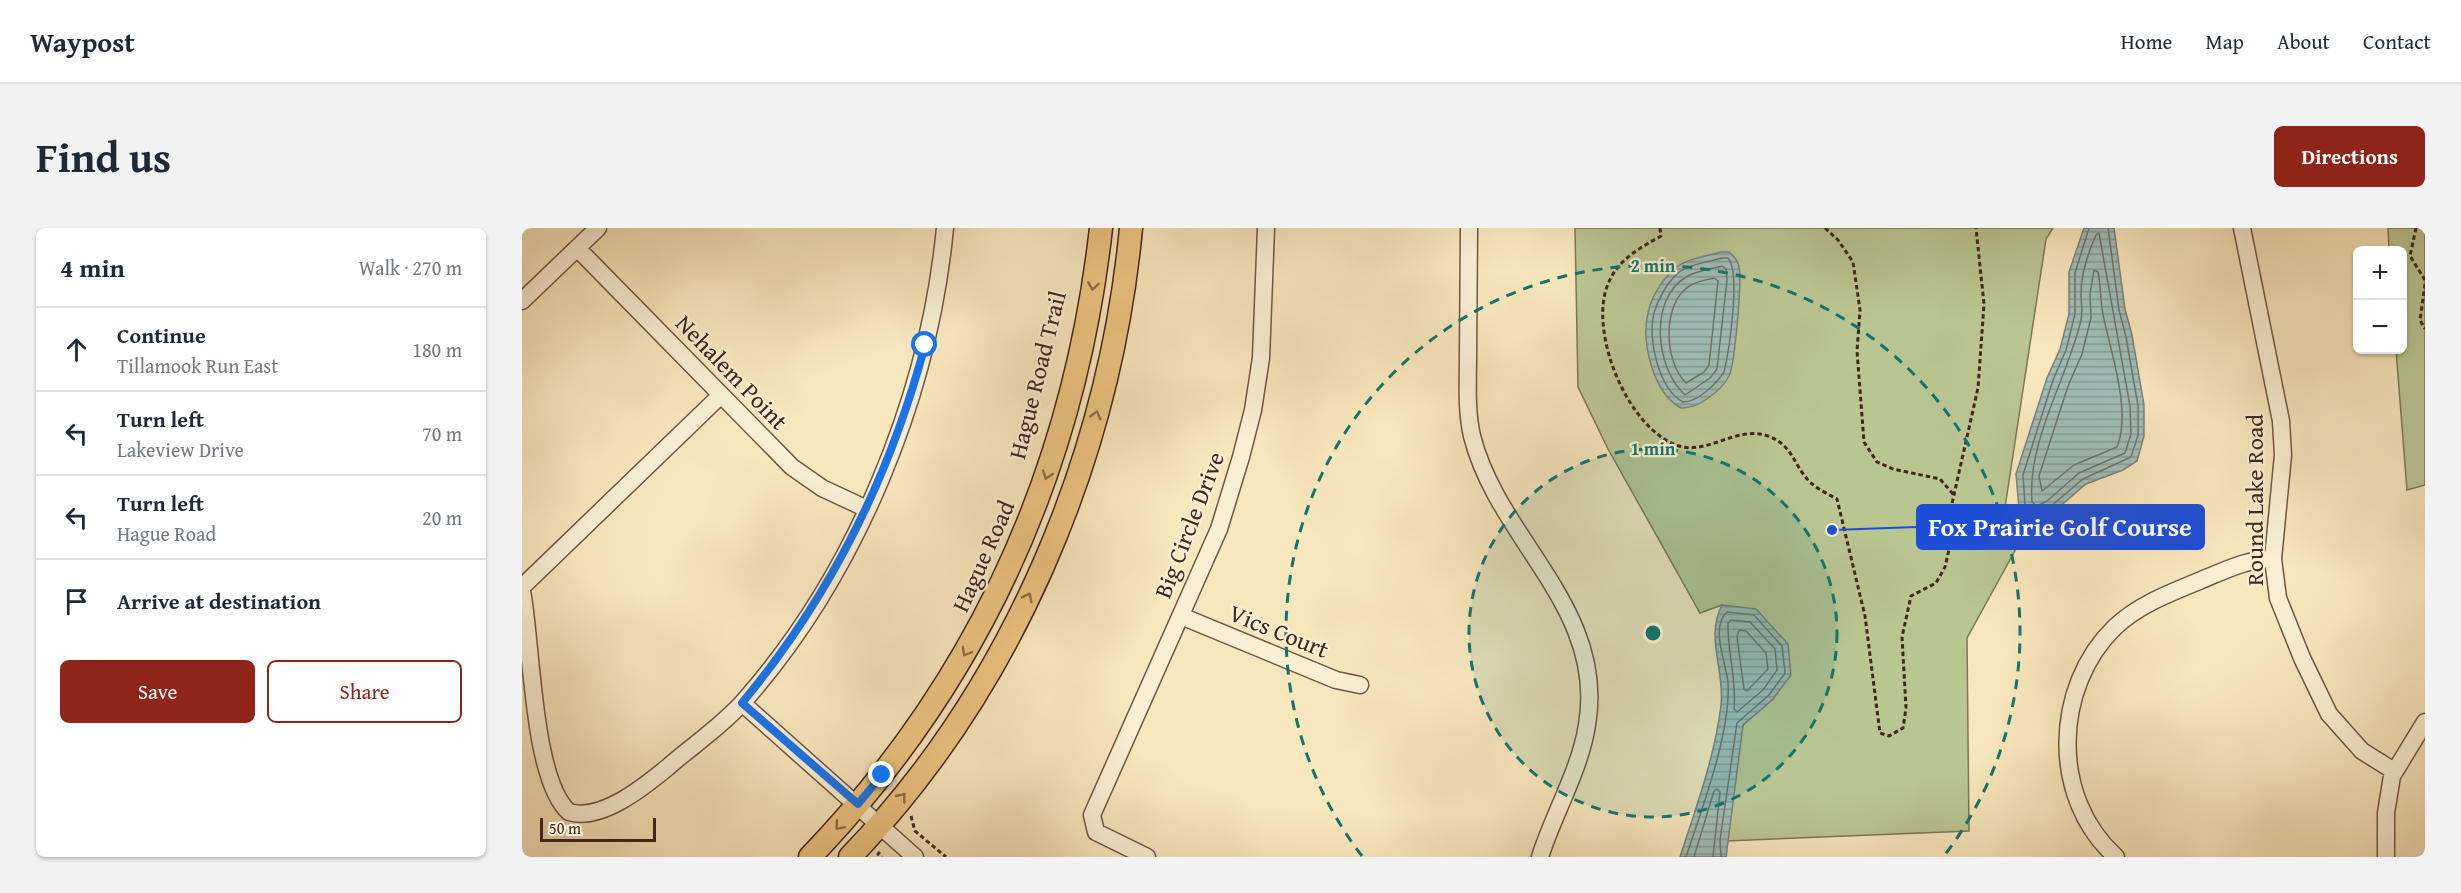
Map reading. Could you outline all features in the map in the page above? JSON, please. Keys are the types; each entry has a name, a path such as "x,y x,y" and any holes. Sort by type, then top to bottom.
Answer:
{"main road":[{"name":"Hague Road","path":"810,857 858,804 904,747 949,682 985,620 1018,549 1048,474 1069,406 1089,314 1101,228"},
{"path":"850,857 929,762 977,691 1021,611 1053,543 1082,467 1103,391 1119,312 1131,228"}],"street":[{"path":"522,301 598,228"},
{"path":"721,395 522,589 545,761 558,800 569,812 593,814 637,790 742,703 791,640 832,574 867,509 891,452 915,380 933,307 945,228"},
{"name":"Big Circle Drive","path":"1148,857 1104,838 1096,832 1093,822 1094,806 1219,529 1242,457 1253,410 1264,315 1266,228"},
{"path":"1469,228 1468,404 1472,435 1490,484 1574,622 1588,665 1590,688 1587,725 1540,857"},
{"name":"Round Lake Road","path":"2242,228 2282,430 2283,455 2273,559 2275,585 2282,610 2329,714 2362,751 2394,771"},
{"name":"Nehalem Point","path":"578,248 792,467 822,488 867,509"},
{"path":"2116,857 2090,826 2081,809 2070,776 2068,756 2071,704 2076,687 2093,654 2117,625 2149,603 2248,561 2273,559"},
{"name":"Vics Court","path":"1181,616 1336,680 1360,685"},
{"path":"742,703 915,857"},
{"path":"2386,857 2386,813 2394,771 2425,722"}],"path":[{"path":"1660,228 1661,236 1630,254 1616,269 1607,285 1602,313 1616,376 1633,406 1656,435 1680,447 1699,446 1725,437 1766,435 1786,445 1810,481 1837,499 1849,540 1865,616 1880,733 1889,736 1903,728 1906,708 1902,637 1911,597 1936,583 1945,567 1951,542 1953,495 1978,388 1984,304 1976,228"},
{"path":"1825,228 1838,240 1853,262 1860,310 1857,351 1864,442 1877,462 1893,469 1940,479 1953,495"},
{"path":"2415,228 2410,256 2425,282 2420,320 2425,329"},
{"path":"910,811 915,831 946,857"}],"green space":[{"path":"1575,228 2053,228 2046,239 2004,514 2017,547 1967,638 1969,831 1726,841 1743,725 1773,699 1722,605 1700,613 1608,449 1578,387"},
{"path":"2388,228 2425,228 2425,485 2407,490 2396,354 2407,354 2407,246 2389,246"}],"water":[{"path":"2084,228 2114,228 2125,309 2132,335 2144,405 2144,436 2137,461 2123,470 2086,484 2044,520 2033,520 2019,508 2016,474 2047,378 2060,349 2069,314 2069,272"},
{"path":"1729,252 1737,260 1740,275 1736,340 1729,376 1715,393 1702,402 1688,408 1681,408 1663,391 1651,366 1646,338 1649,307 1665,278 1674,269 1690,260"},
{"path":"1722,605 1756,609 1788,644 1791,675 1773,699 1743,725 1726,857 1680,857 1704,782 1718,724 1721,692 1715,629"}],"place":[{"name":"Fox Prairie Golf Course","path":"1832,530"}],"route":[{"path":"882,775 858,804 742,703 791,640 854,535 891,452 925,345"}]}
